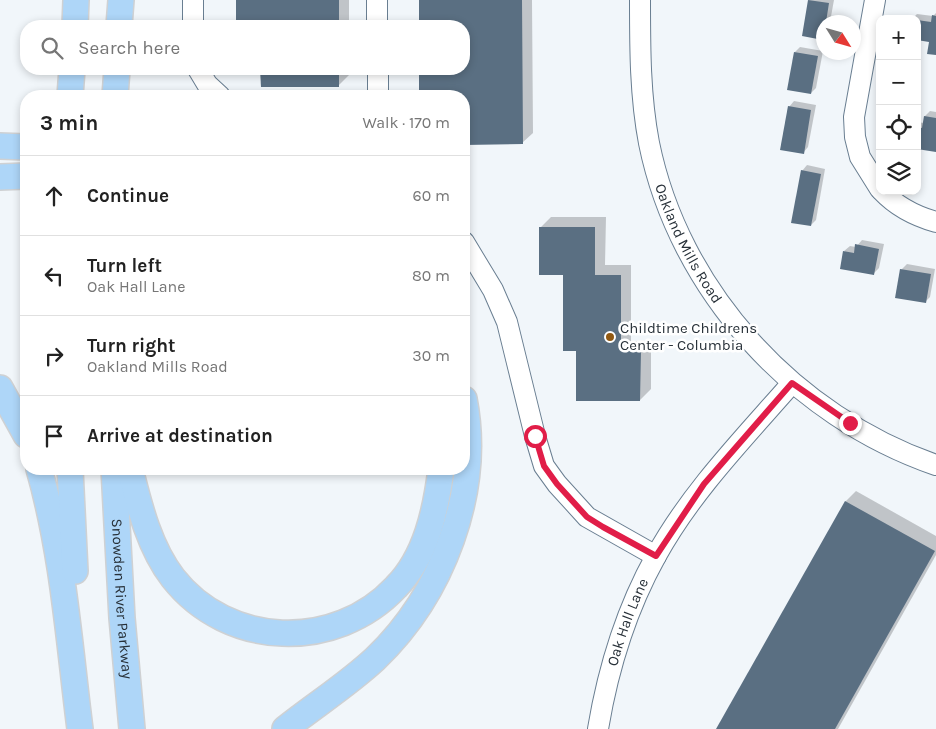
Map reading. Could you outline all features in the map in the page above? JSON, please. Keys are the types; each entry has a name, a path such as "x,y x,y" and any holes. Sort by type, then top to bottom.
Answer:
{"main road":[{"path":"75,20 76,0"},
{"path":"119,20 121,0"},
{"path":"70,90 72,75"},
{"path":"115,90 117,75"},
{"path":"0,146 20,147"},
{"path":"0,177 20,176"},
{"path":"0,388 20,424"},
{"path":"41,475 49,503 58,551 81,729"},
{"path":"70,475 81,729"},
{"name":"Snowden River Parkway","path":"114,475 122,618 132,729"},
{"path":"132,475 142,515 157,552 172,577 195,600 217,616 238,626 282,634 307,633 335,627 377,604 397,587 417,557 432,519 440,475"},
{"path":"285,729 345,685 375,658 400,632 420,605 440,568 457,528 466,475"}],"street":[{"path":"193,20 194,0"},
{"path":"377,0 377,20"},
{"name":"Oakland Mills Road","path":"640,0 642,95 648,134 662,190 677,230 721,306 750,342 792,383 857,428 887,445 936,466"},
{"path":"875,0 854,117 855,137 860,157 876,182"},
{"path":"202,75 214,90"},
{"path":"378,75 378,90"},
{"path":"886,195 912,214 936,222"},
{"path":"470,252 493,290 508,322 544,466 557,484 587,517 656,556"},
{"name":"Oak Hall Lane","path":"598,729 603,699 615,651 656,556 704,484 792,383"}],"building":[{"path":"236,0 339,0 339,20 236,20"},
{"path":"419,0 522,0 523,144 470,145 470,90 419,90 419,75 470,75 470,20 419,20"},
{"path":"808,0 829,3 827,15 816,15 816,39 802,36"},
{"path":"932,15 936,16 936,55 927,54 929,42 921,41 921,21 931,22"},
{"path":"794,52 816,56 817,60 811,94 787,90"},
{"path":"260,75 339,75 339,87 261,87"},
{"path":"788,106 811,110 804,154 780,150"},
{"path":"924,116 936,118 936,152 921,150"},
{"path":"801,170 821,174 811,226 791,223"},
{"path":"539,227 595,227 595,275 621,275 621,351 641,351 640,401 576,401 576,351 563,351 563,275 539,275"},
{"path":"855,244 879,249 874,275 840,269 843,251 854,253"},
{"path":"900,269 931,274 926,303 895,298"},
{"path":"845,501 935,551 835,729 716,729"}],"place":[{"name":"Childtime Childrens Center - Columbia","path":"610,337"}],"route":[{"path":"535,436 544,466 557,484 587,517 656,556 704,484 792,383 850,423"}]}
